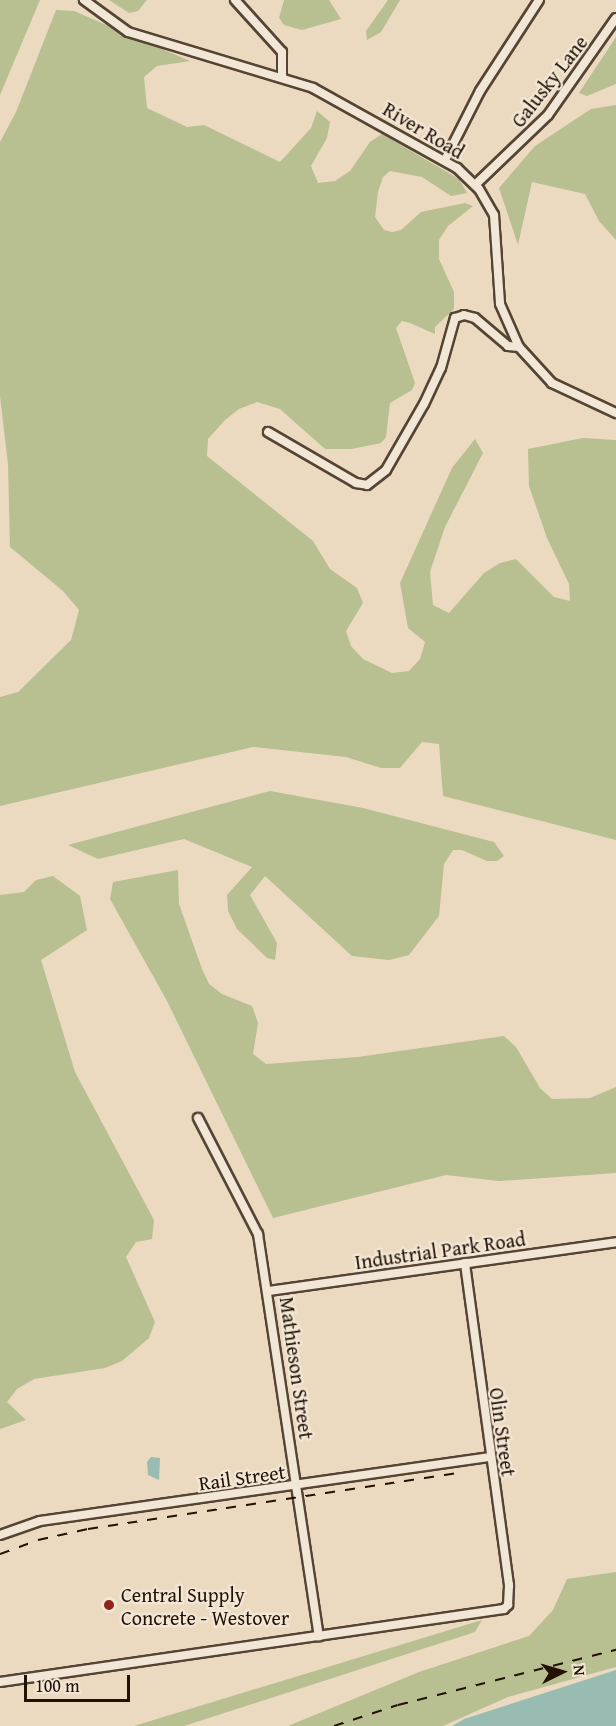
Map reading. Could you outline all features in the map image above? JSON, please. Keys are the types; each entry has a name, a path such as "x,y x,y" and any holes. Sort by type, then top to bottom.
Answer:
{"street":[{"name":"River Road","path":"84,0 128,32 282,78 344,102 445,160 475,185 494,215 500,304 519,348 552,383 616,413"},
{"path":"235,0 282,52 282,78"},
{"path":"445,160 480,91 538,0"},
{"name":"Galusky Lane","path":"475,185 548,115 616,18"},
{"path":"268,432 356,483 367,485 386,470 424,404 441,368 455,318 464,315 475,318 508,346 519,348"},
{"name":"Mathieson Street","path":"198,1118 258,1234 298,1485 319,1636"},
{"name":"Industrial Park Road","path":"268,1290 616,1242"},
{"name":"Olin Street","path":"319,1636 490,1613 508,1605 509,1585 465,1263"},
{"name":"Rail Street","path":"0,1534 40,1521 490,1457"},
{"path":"0,1682 319,1636"}],"green space":[{"path":"0,0 40,0 0,95"},
{"path":"109,0 147,0 138,11 129,13"},
{"path":"284,0 329,0 341,19 302,30 284,25 279,18"},
{"path":"388,0 400,0 381,32 367,40 366,31"},
{"path":"56,10 74,11 190,61 157,66 144,77 147,108 187,127 204,125 280,162 311,128 317,111 330,122 327,138 311,166 318,183 335,181 350,171 370,142 382,134 459,179 467,193 451,196 422,177 390,171 383,177 378,192 375,217 384,230 392,232 401,230 421,212 465,203 473,206 448,226 439,240 439,259 454,292 454,309 435,327 435,334 402,321 396,328 415,383 412,390 390,403 386,437 381,443 352,449 325,449 280,409 257,402 239,409 225,420 208,439 207,456 313,541 330,569 357,588 363,603 346,631 351,646 363,659 392,673 409,671 420,659 425,642 408,628 400,583 452,468 475,439 483,453 445,527 430,572 433,605 449,613 484,573 500,563 516,559 554,597 570,601 569,584 547,538 529,486 528,449 583,438 616,440 616,840 443,796 439,744 422,742 400,768 381,768 346,757 253,747 0,806 0,697 18,692 71,640 79,610 63,591 10,547 8,464 0,396 0,142 16,112"},
{"path":"616,37 616,84 587,96 579,93"},
{"path":"616,105 616,240 599,221 585,194 532,182 518,245 499,188 535,146 591,109"},
{"path":"270,791 363,808 494,842 504,856 497,861 487,861 462,850 453,850 444,864 439,916 409,955 389,960 352,956 265,876 250,895 277,943 275,960 267,958 237,929 228,911 227,895 252,867 184,839 98,859 68,845"},
{"path":"178,870 179,904 202,969 209,984 222,994 252,1006 258,1023 253,1054 266,1064 358,1057 504,1036 516,1047 540,1088 552,1099 590,1098 616,1087 616,1173 499,1181 446,1175 273,1218 167,1001 110,899 113,882"},
{"path":"53,876 80,896 87,930 41,960 75,1072 154,1220 152,1239 136,1242 126,1257 155,1322 149,1338 122,1361 105,1368 34,1379 17,1389 7,1402 26,1420 0,1429 0,895 24,892 36,880"},
{"path":"616,1572 616,1667 508,1697 443,1726 288,1726 419,1672 529,1636 553,1610 567,1579"},
{"path":"482,1620 475,1632 184,1726 134,1726"}],"water":[{"path":"151,1457 160,1458 159,1480 148,1475 147,1462"},
{"path":"616,1670 616,1726 452,1726 464,1719"}],"railway":[{"path":"0,1554 38,1540 88,1529 463,1472"},
{"path":"334,1726 398,1705 616,1650"}],"place":[{"name":"Central Supply Concrete - Westover","path":"109,1605"}]}
